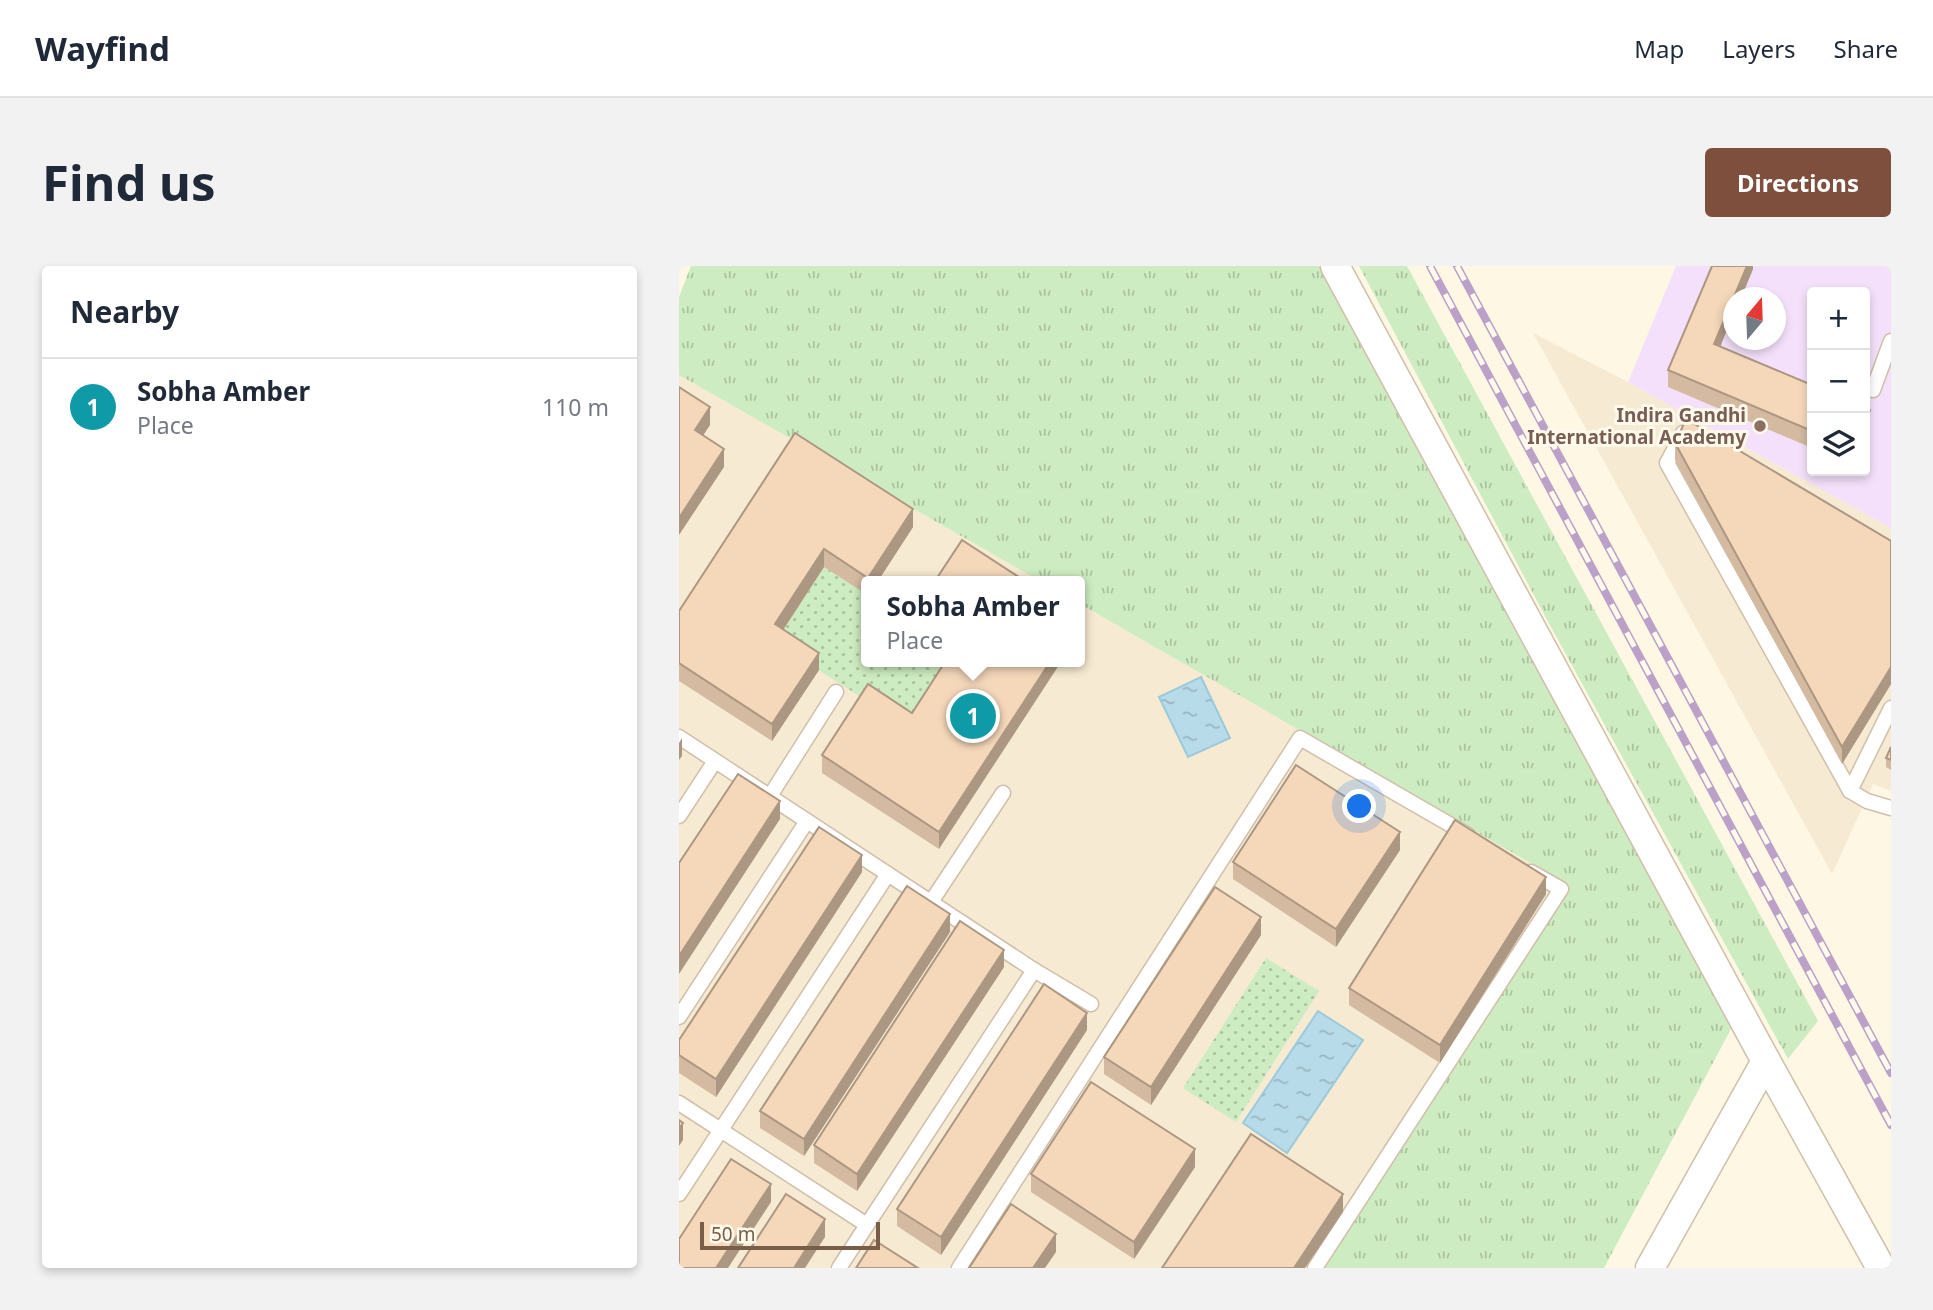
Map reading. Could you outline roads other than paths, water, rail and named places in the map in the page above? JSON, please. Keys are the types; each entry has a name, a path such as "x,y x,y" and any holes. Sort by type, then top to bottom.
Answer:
{"street":[{"path":"1335,266 1874,1256 1855,1268"},
{"path":"1650,1268 1766,1061"}],"lane":[{"path":"1873,390 1891,341"},
{"path":"1696,437 1685,430 1667,463 1850,791 1867,801 1891,808"},
{"path":"770,796 837,692"},
{"path":"1850,791 1891,708"},
{"path":"679,737 1034,970 1091,1004"},
{"path":"959,1268 1300,738 1478,841"},
{"path":"679,816 715,761"},
{"path":"931,902 1003,793"},
{"path":"679,1017 807,821"},
{"path":"1315,1268 1561,889 1513,862"},
{"path":"679,1194 888,874"},
{"path":"839,1268 1034,970"},
{"path":"679,1103 867,1225"}],"water":[{"path":"1201,677 1230,738 1188,757 1159,697"},
{"path":"1318,1011 1363,1040 1287,1153 1243,1123"}],"railway":[{"path":"1430,266 1891,1125"},
{"path":"1457,266 1891,1073"}],"place":[{"name":"Indira Gandhi International Academy","path":"1760,426"},
{"name":"Sobha Amber","path":"973,716"}]}
